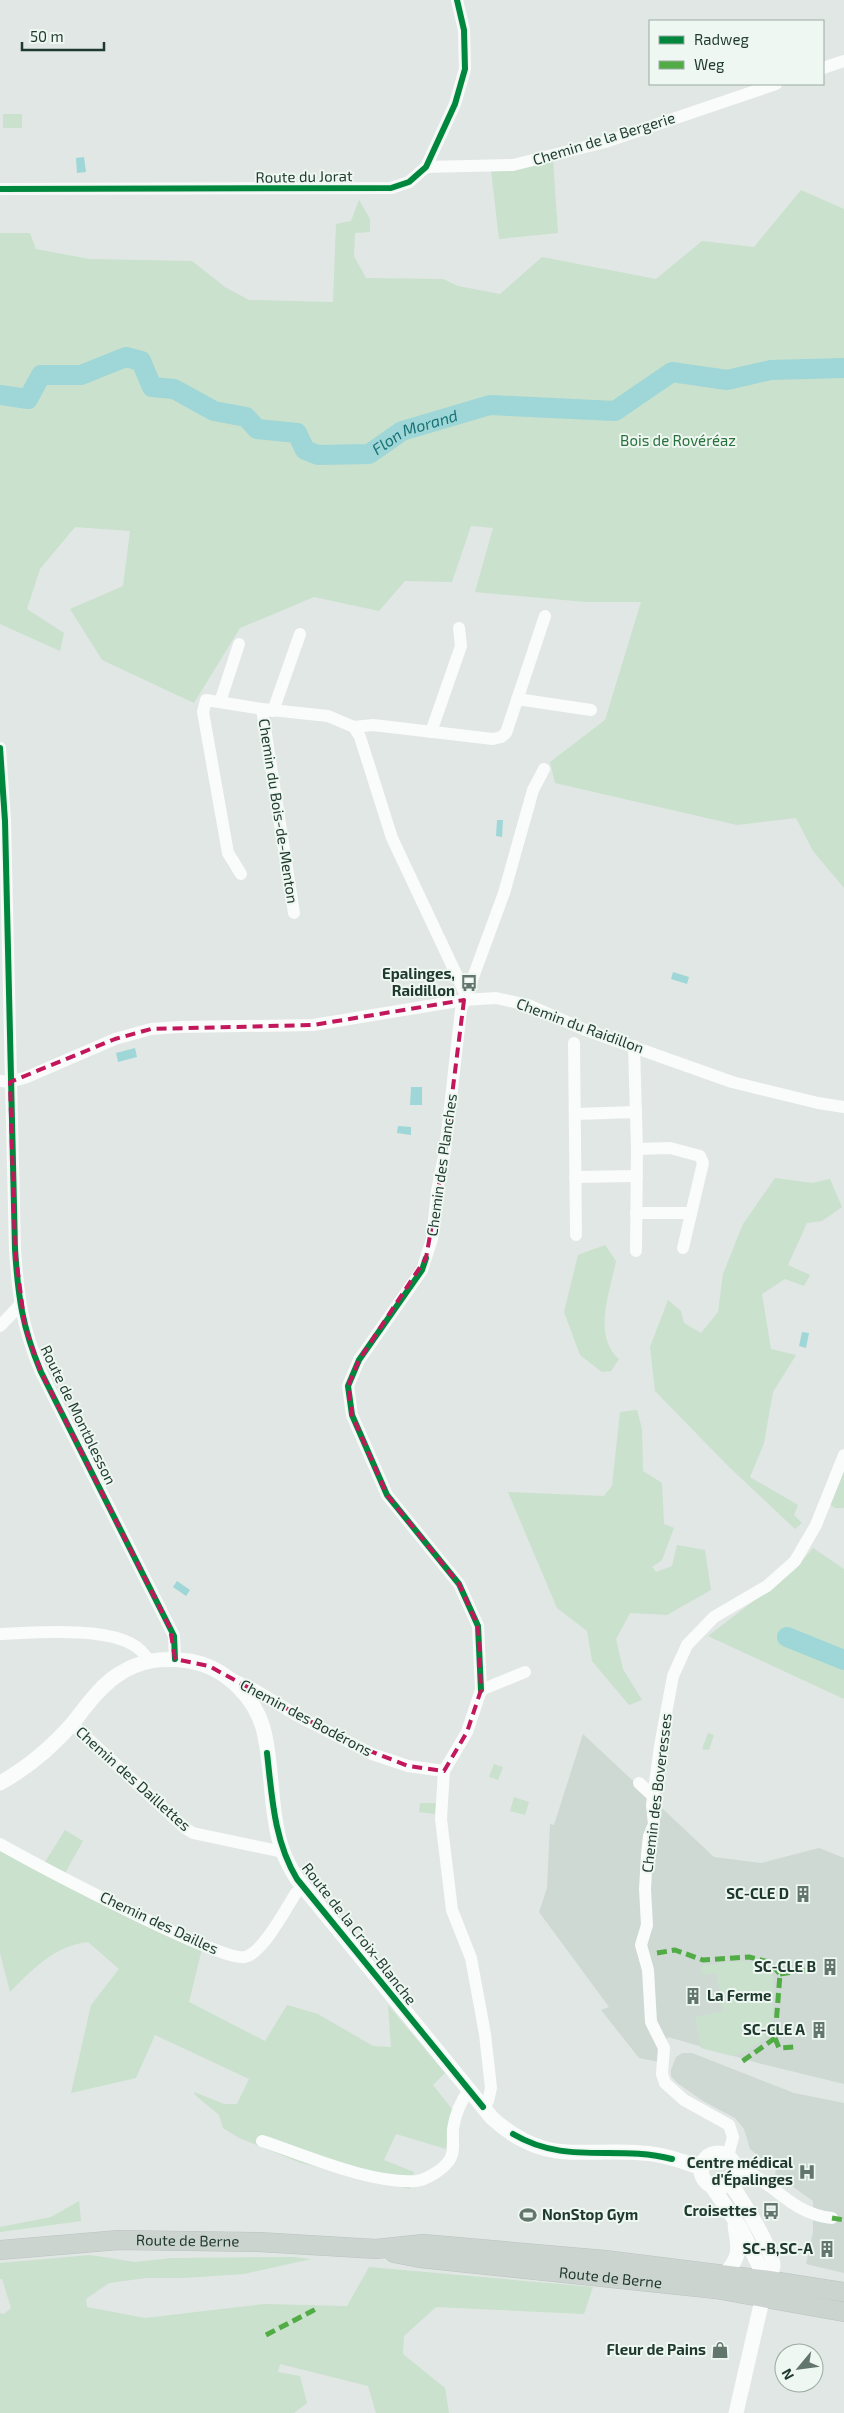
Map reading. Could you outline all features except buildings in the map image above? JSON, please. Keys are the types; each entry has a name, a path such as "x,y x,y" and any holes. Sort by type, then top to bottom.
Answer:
{"main road":[{"name":"Route de Berne","path":"0,2250 74,2243 142,2240 376,2248 423,2244 576,2257 725,2274 844,2312"},
{"name":"Route de Berne","path":"376,2248 420,2258 765,2288 844,2292"}],"street":[{"name":"Route du Jorat","path":"0,189 391,188 410,182 426,167 455,104 465,69 464,30 457,0"},
{"path":"824,68 844,61"},
{"name":"Chemin de la Bergerie","path":"426,167 513,166 605,142 773,85"},
{"name":"Chemin du Bois-de-Menton","path":"220,702 267,710 328,716 354,727 373,725 493,739 501,737 506,733 545,616"},
{"path":"431,732 461,646 459,628"},
{"name":"Chemin du Bois-de-Menton","path":"294,913 267,710 300,634"},
{"path":"239,644 220,702 206,700 203,712 228,853 241,874"},
{"path":"517,699 591,710"},
{"path":"354,727 360,737 392,838 465,997"},
{"name":"Route de Montblesson","path":"0,748 5,821 5,1081 19,1306 31,1349 41,1372 174,1636 175,1659"},
{"path":"465,997 504,893 533,790 544,769"},
{"name":"Chemin du Raidillon","path":"5,1081 27,1077 115,1038 151,1029 313,1026 465,997 496,998 516,1002 582,1030 634,1046 751,1088 844,1106"},
{"name":"Chemin des Planches","path":"465,997 460,1019 446,1141 437,1191 432,1239 422,1270 360,1360 348,1386 352,1415 387,1495 459,1584 478,1626 481,1690 467,1732 444,1771 441,1819 452,1910 471,1958 486,2042 491,2088 488,2102 483,2107"},
{"path":"574,1043 576,1234"},
{"path":"634,1046 637,1149 636,1251"},
{"path":"575,1114 636,1112"},
{"path":"637,1149 670,1148 693,1152 700,1156 703,1163 683,1248"},
{"path":"576,1177 637,1176"},
{"path":"636,1214 691,1214"},
{"path":"0,1326 19,1306"},
{"name":"Chemin des Boveresses","path":"731,2162 733,2137 729,2125 691,2104 665,2083 662,2074 664,2048 651,2022 648,1970 641,1943 647,1925 645,1889 649,1836 654,1824 652,1810 673,1676 682,1653 707,1622 732,1604 767,1586 796,1561 816,1525 844,1455"},
{"path":"0,1634 58,1630 88,1633 115,1638 137,1646 148,1661"},
{"name":"Route de la Croix-Blanche","path":"0,1782 39,1758 72,1724 96,1694 115,1676 137,1664 148,1661 175,1659 209,1666 227,1677 246,1695 259,1717 265,1736 276,1821 283,1852 297,1879 483,2107 510,2133 547,2150 574,2154 643,2153 702,2168"},
{"path":"481,1690 525,1672"},
{"name":"Chemin des Bodérons","path":"227,1677 255,1690 298,1716 372,1754 408,1766 444,1771"},
{"name":"Chemin des Daillettes","path":"72,1724 185,1828 193,1833 283,1852"},
{"path":"639,1783 654,1797"},
{"name":"Chemin des Dailles","path":"0,1844 161,1926 219,1952 242,1958 261,1946 296,1893"},
{"path":"262,2141 340,2167 386,2179 418,2181 437,2172 449,2161 454,2146 453,2130 457,2113 469,2090"},
{"path":"765,2288 734,2217 711,2185 703,2178 702,2168 710,2156 717,2154 755,2175 794,2206 832,2218"},
{"path":"711,2185 721,2187 730,2183 735,2174 731,2162"},
{"path":"730,2183 753,2220 773,2260 773,2269 765,2288 736,2413"},
{"path":"725,2274 733,2265 738,2254 734,2217"}],"highlighted area":[{"path":"464,1000 445,1151 426,1258 359,1360 348,1386 352,1415 387,1495 459,1584 478,1626 481,1690 467,1732 444,1771 408,1766 350,1743 209,1666 175,1659 170,1628 41,1372 25,1327 15,1249 10,1082 115,1039 151,1029 313,1025"}],"shaded area":[{"path":"583,1734 714,1857 761,1863 819,1848 844,1858 844,2084 758,2063 668,2037 660,2047 659,2062 639,2058 601,2010 609,2007 539,1912 547,1888 550,1824 554,1825"},
{"path":"682,2053 692,2053 794,2093 844,2103 844,2273 806,2264 813,2232 813,2201 775,2174 776,2171 750,2149 744,2129 735,2118 703,2101 676,2082 671,2076 671,2070 676,2057"}],"green space":[{"path":"3,114 22,114 22,128 3,128"},
{"path":"553,159 558,233 499,239 491,170"},
{"name":"Bois de Rovéréaz","path":"801,190 844,209 844,888 813,851 796,818 737,825 555,783 550,762 605,720 641,602 586,602 475,592 493,528 471,526 452,582 405,581 379,611 314,597 240,628 194,703 102,660 70,609 123,586 130,531 75,527 40,569 27,609 64,633 60,651 0,624 0,233 30,233 36,249 89,259 192,261 225,287 249,300 333,302 336,224 351,221 359,200 370,219 370,232 355,233 354,256 366,278 443,279 458,286 500,294 542,257 656,279 702,241 754,247"},
{"path":"775,1178 812,1183 830,1179 842,1207 822,1221 807,1223 788,1265 810,1275 804,1286 785,1279 762,1294 771,1349 796,1355 773,1392 764,1443 750,1477 798,1505 794,1515 802,1523 795,1529 728,1466 655,1391 650,1347 668,1300 681,1311 684,1323 701,1333 718,1312 723,1274 743,1224"},
{"path":"605,1245 616,1261 605,1313 606,1338 611,1349 619,1359 611,1371 602,1372 580,1355 564,1312 578,1255"},
{"path":"637,1410 642,1429 643,1471 662,1483 664,1524 674,1528 662,1560 652,1567 656,1572 672,1566 677,1545 705,1550 711,1590 667,1615 630,1613 616,1639 623,1669 642,1700 629,1705 592,1661 587,1631 557,1608 508,1492 604,1496 612,1486 620,1412"},
{"path":"844,1470 844,1508 835,1508 829,1504"},
{"path":"813,1548 844,1569 844,1699 708,1636 794,1570"},
{"path":"708,1733 714,1735 709,1750 702,1749"},
{"path":"494,1764 503,1767 498,1780 489,1777"},
{"path":"514,1797 529,1802 525,1815 510,1811"},
{"path":"420,1803 436,1803 435,1814 419,1812"},
{"path":"65,1830 83,1841 65,1873 45,1862"},
{"path":"0,1846 202,1949 189,2002 265,2041 287,2005 318,2014 373,2046 391,2047 388,2005 445,2073 433,2085 455,2113 448,2130 446,2149 396,2134 384,2160 414,2172 410,2189 301,2163 239,2138 223,2128 219,2115 195,2095 194,2092 224,2104 237,2104 249,2079 155,2035 136,2078 71,2093 91,2005 119,1969 88,1942 76,1944 45,1960 10,1992 0,1953"},
{"path":"740,1961 756,1962 769,1967 773,1977 774,2004 771,2030 762,2040 747,2051 732,2056 701,2048 695,2017 723,2011 716,1973 703,1975 701,1966"},
{"path":"79,2201 81,2221 0,2232 0,2227 51,2217"},
{"path":"90,2255 135,2262 172,2258 293,2257 311,2259 244,2274 184,2278 146,2278 109,2283 86,2299 87,2307 145,2318 265,2304 347,2306 369,2267 593,2287 584,2314 436,2307 404,2336 403,2354 445,2388 449,2413 376,2413 368,2386 280,2364 278,2372 300,2376 307,2403 294,2413 0,2413 0,2313 4,2314 11,2308 2,2279 0,2279 0,2263"}],"water":[{"path":"84,157 86,172 77,173 76,158"},
{"path":"497,820 503,820 502,837 496,836"},
{"path":"673,972 689,977 687,984 671,979"},
{"path":"135,1048 137,1057 118,1062 116,1053"},
{"path":"411,1087 422,1087 422,1105 410,1105"},
{"path":"398,1126 411,1127 411,1135 397,1133"},
{"path":"802,1332 809,1333 806,1348 799,1346"},
{"path":"177,1581 190,1590 186,1596 173,1587"}],"waterway":[{"name":"Flon Morand","path":"0,395 28,399 41,375 81,375 126,357 141,361 152,387 174,389 214,411 246,417 257,429 297,433 305,450 318,455 369,454 402,431 490,405 615,411 672,372 727,380 771,370 844,368"},
{"path":"787,1637 844,1660"}],"marked path":[{"path":"657,1953 675,1950 703,1960 749,1957 769,1962 780,1974 775,2038 740,2063"},
{"path":"780,1974 812,1969"},
{"path":"775,2038 779,2048 794,2047"},
{"path":"832,2218 844,2220"},
{"path":"266,2335 316,2309"}],"cycle path":[{"path":"0,189 391,188 409,182 426,167 455,104 465,69 464,30 457,0"},
{"path":"0,748 5,821 15,1249 22,1311 29,1340 41,1372 174,1636 175,1659"},
{"path":"426,1258 422,1270 359,1360 348,1386 352,1415 387,1495 459,1584 478,1626 481,1690"},
{"path":"267,1753 275,1818 283,1849 297,1879 483,2107"},
{"path":"513,2134 533,2144 572,2152 631,2153 672,2159"}],"place":[{"name":"Epalinges, Raidillon","path":"469,983"},
{"name":"SC-CLE D","path":"803,1894"},
{"name":"SC-CLE B","path":"830,1967"},
{"name":"La Ferme","path":"693,1996"},
{"name":"SC-CLE A","path":"819,2030"},
{"name":"Centre médical d'Épalinges","path":"807,2172"},
{"name":"Croisettes","path":"771,2211"},
{"name":"NonStop Gym","path":"528,2215"},
{"name":"SC-B,SC-A","path":"827,2249"},
{"name":"Fleur de Pains","path":"720,2350"}]}
